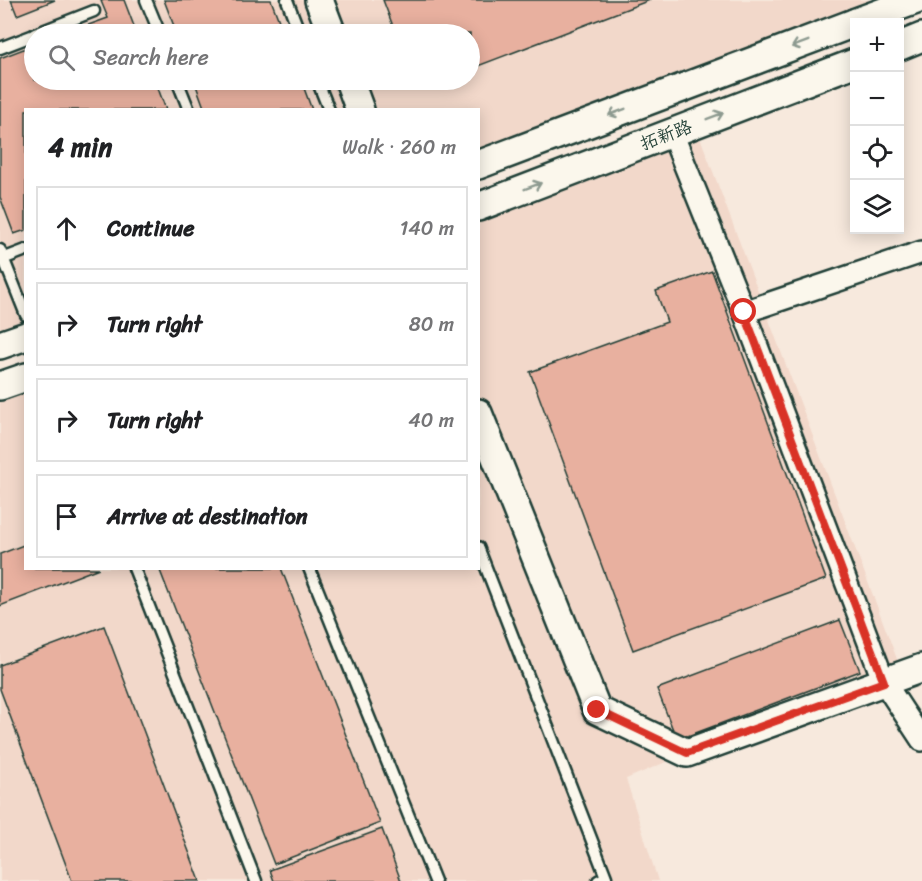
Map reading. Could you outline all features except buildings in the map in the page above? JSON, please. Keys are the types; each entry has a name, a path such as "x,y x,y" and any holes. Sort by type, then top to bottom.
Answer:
{"street":[{"path":"319,0 328,24"},
{"path":"868,18 916,0"},
{"path":"480,164 850,25"},
{"path":"904,44 922,37"},
{"name":"拓新路","path":"480,206 850,65"},
{"path":"353,90 359,108"},
{"path":"672,133 744,312 884,682 922,740"},
{"path":"744,312 922,252"},
{"path":"0,345 24,337"},
{"path":"0,386 24,378"},
{"path":"480,418 597,710 687,753 922,668"}],"lane":[{"path":"146,0 156,24"},
{"path":"287,0 296,24"},
{"path":"62,24 94,11"},
{"path":"0,48 24,39"},
{"path":"181,90 188,108"},
{"path":"321,90 328,108"},
{"path":"24,250 1,256 24,310"},
{"path":"480,552 606,877 598,881"},
{"path":"135,570 256,881"},
{"path":"310,570 435,881"}],"shaded area":[{"path":"0,0 916,0 868,18 850,18 850,25 480,165 480,108 24,108 24,336 0,345"},
{"path":"695,124 903,675 687,753 626,779 658,881 0,881 0,387 24,377 24,570 480,570 480,207"}],"route":[{"path":"597,710 687,753 884,682 744,312"}]}
